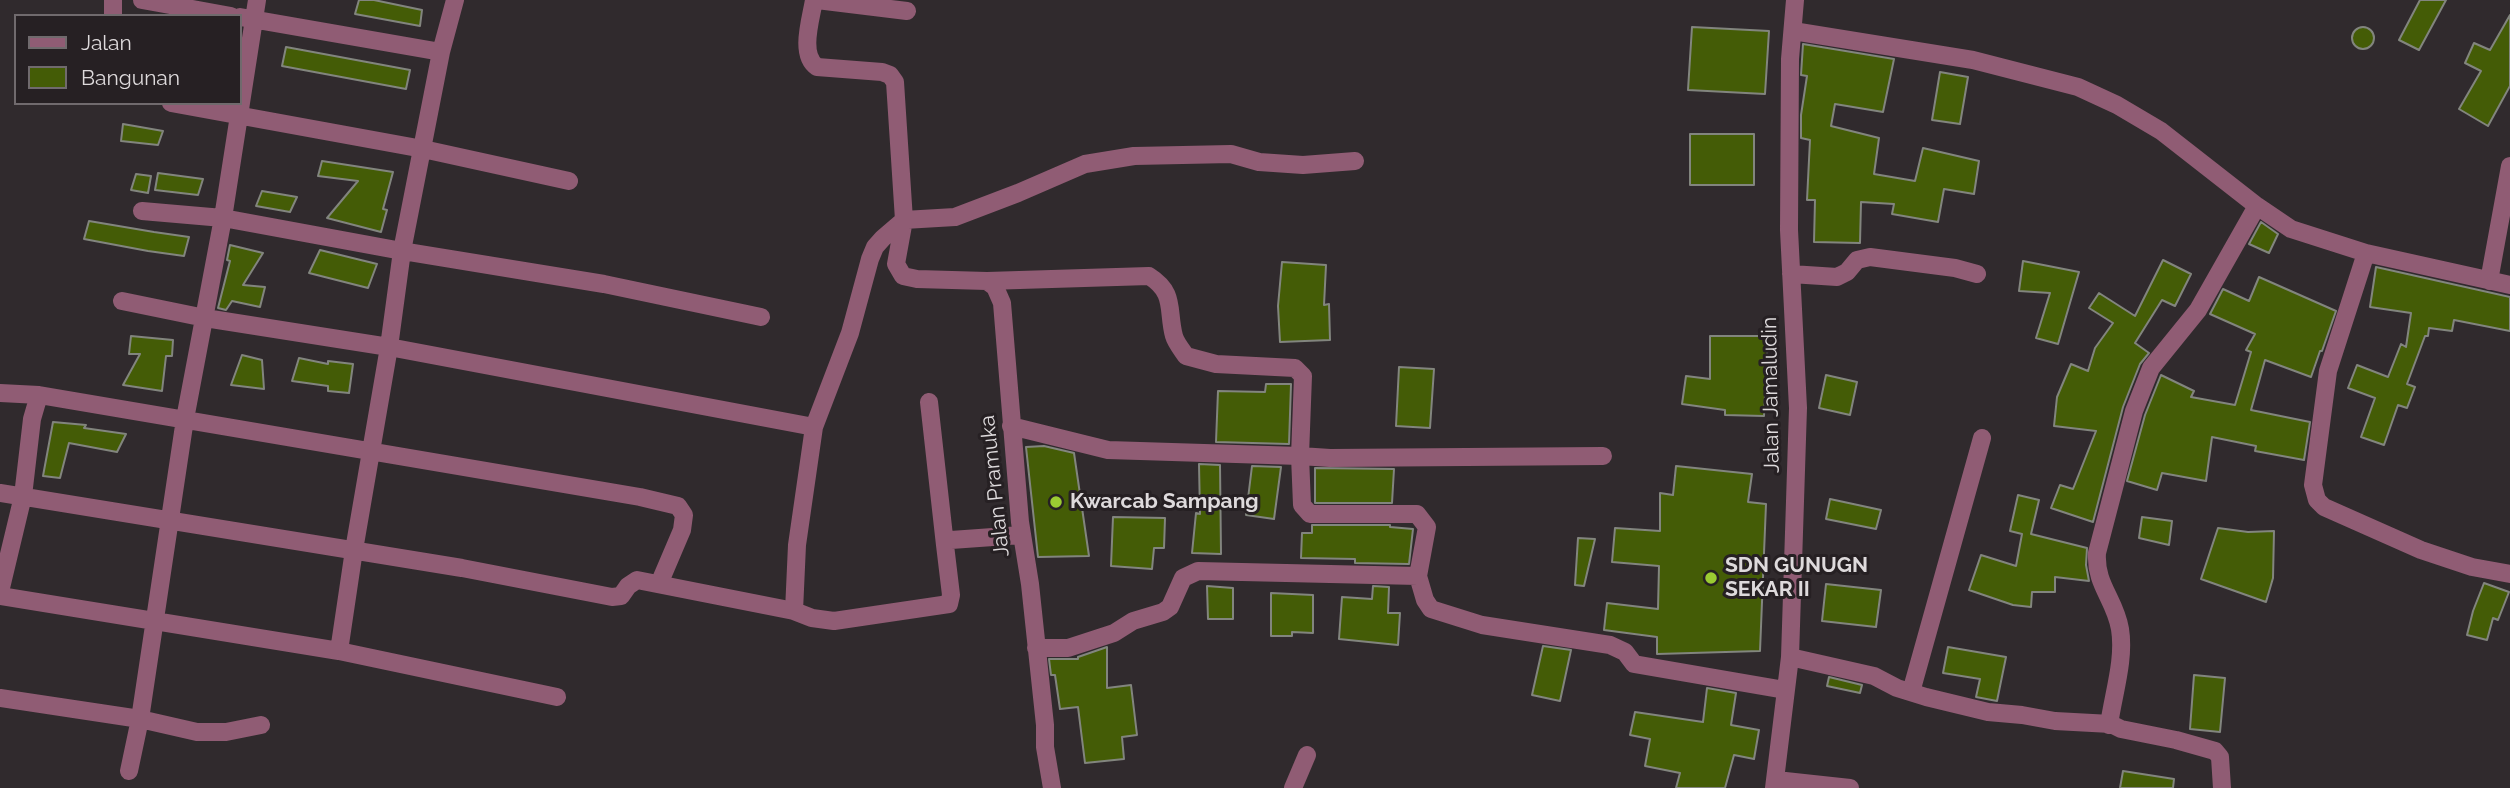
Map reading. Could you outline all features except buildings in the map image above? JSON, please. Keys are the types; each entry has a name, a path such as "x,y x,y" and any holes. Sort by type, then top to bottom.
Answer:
{"street":[{"path":"142,0 220,14"},
{"path":"242,72 247,19 257,0"},
{"path":"339,651 373,450 402,251 441,52 455,0"},
{"path":"907,11 815,0 807,52 817,67 882,72 890,75 895,82 904,220 896,264 903,276 917,279 987,281 1149,276 1160,283 1169,300 1174,338 1186,356 1216,364 1295,368 1303,376 1300,456 1302,505 1310,514 1417,514 1427,527 1418,576 1425,600 1431,609 1482,625 1610,645 1625,652 1634,664 1785,690"},
{"name":"Jalan Jamaludin","path":"1775,784 1790,657 1798,408 1791,274 1790,72 1795,0"},
{"path":"247,19 441,52"},
{"path":"1793,31 1973,60 2078,87 2117,104 2161,131 2257,206 2291,229 2366,253 2510,285"},
{"path":"183,105 423,149 569,181"},
{"path":"130,771 168,522 223,218 239,105"},
{"path":"794,611 797,545 814,426 850,332 875,247 904,220 955,217 1085,164 1134,156 1231,154 1259,162 1303,165 1355,161"},
{"path":"2489,281 2510,166"},
{"path":"2109,725 2120,658 2121,632 2116,610 2096,569 2097,553 2134,411 2151,368 2198,310 2257,206"},
{"path":"142,211 223,218 604,284 761,317"},
{"path":"2366,253 2328,371 2313,485 2317,500 2324,507 2409,545 2472,567 2510,574"},
{"path":"1791,274 1837,277 1847,272 1857,260 1870,257 1955,268 1977,274"},
{"name":"Jalan Pramuka","path":"987,281 995,286 1002,303 1021,536 1030,584 1045,747 1052,788"},
{"path":"122,301 205,318 389,347 814,426"},
{"path":"0,393 38,395 373,450 678,506 684,515 682,530 659,584"},
{"path":"38,395 32,419 23,496 0,594 339,651 557,697"},
{"path":"0,493 462,568 612,597 621,596 628,586 637,580 834,621 948,604 951,595 929,402"},
{"path":"1011,426 1108,450 1344,458 1603,456"},
{"path":"1911,692 1982,439"},
{"path":"945,545 951,540 1021,536"},
{"path":"1036,648 1068,648 1114,633 1133,621 1163,612 1170,607 1183,579 1198,571 1418,576"},
{"path":"1790,657 1874,676 1911,692 1987,712 2022,715 2055,722 2109,725 2215,751 2220,757 2222,788"},
{"path":"0,698 140,719 197,732 226,732 261,725"},
{"path":"1293,788 1307,755"},
{"path":"1775,784 1850,788"}],"place":[{"name":"Kwarcab Sampang","path":"1056,502"},
{"name":"SDN GUNUGN SEKAR II","path":"1711,578"}]}
